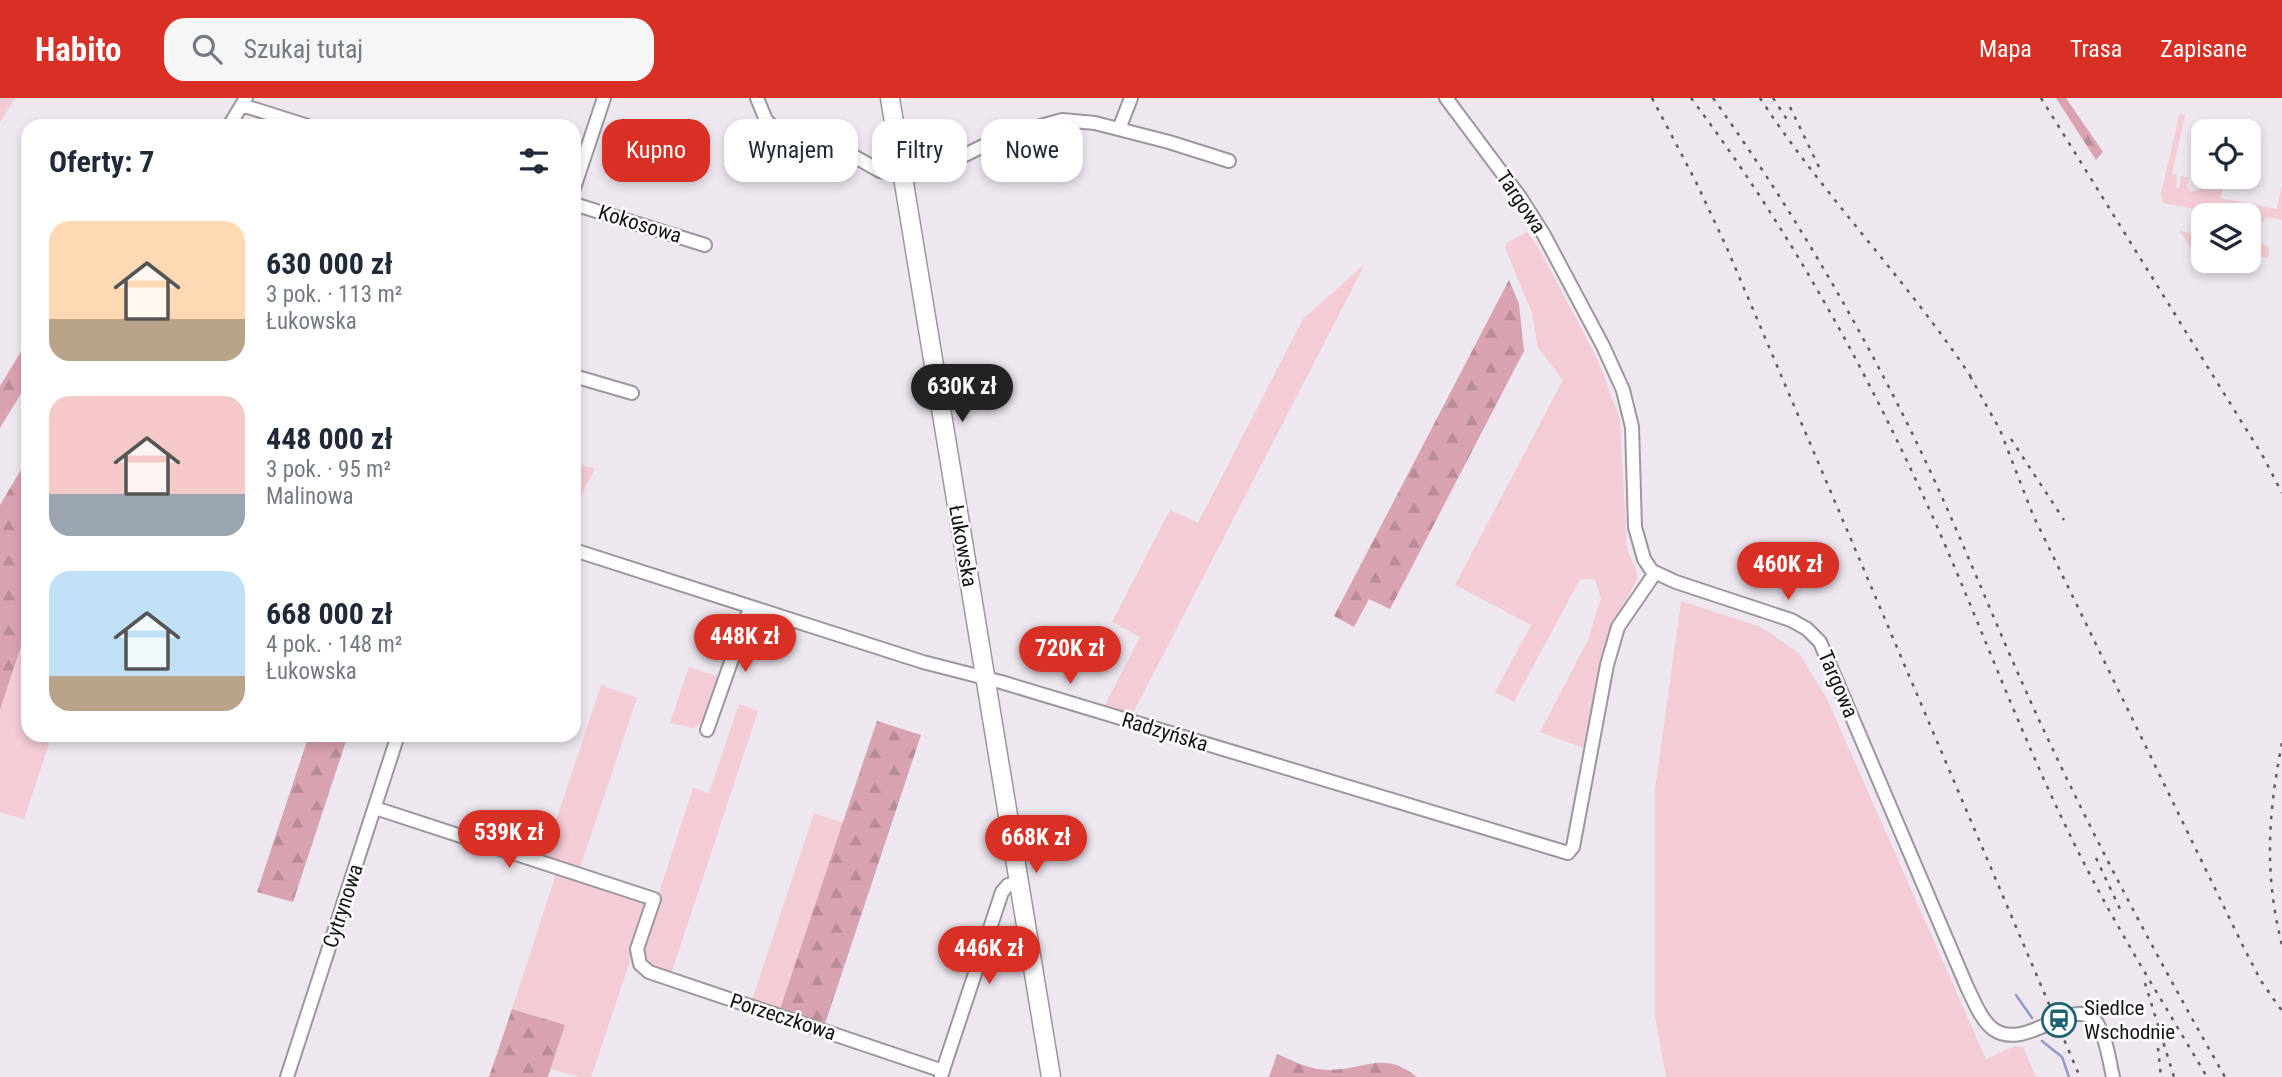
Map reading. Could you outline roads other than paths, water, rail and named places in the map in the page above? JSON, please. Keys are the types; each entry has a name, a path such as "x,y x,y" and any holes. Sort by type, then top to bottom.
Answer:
{"main road":[{"name":"Łukowska","path":"890,98 893,119"},
{"name":"Łukowska","path":"903,182 1051,1077"}],"street":[{"path":"581,167 604,98"},
{"path":"757,98 766,120 773,127 834,145 872,166"},
{"path":"1119,129 1131,98"},
{"name":"Targowa","path":"1446,98 1534,217 1615,372 1632,427 1635,527 1644,559 1655,572 1676,582 1791,620 1807,629 1820,642 1979,1011 1996,1031 2018,1036 2077,1013 2090,1016 2103,1036 2113,1077"},
{"path":"233,119 244,102 289,119"},
{"path":"967,154 1001,137 1052,122 1081,120 1229,161"},
{"name":"Kokosowa","path":"581,206 705,245"},
{"path":"581,378 632,393"},
{"name":"Radzyńska","path":"581,552 923,662 985,678 1568,853 1573,847 1607,665 1618,627 1655,572"},
{"path":"707,730 750,608"},
{"name":"Cytrynowa","path":"287,1077 396,742"},
{"name":"Porzeczkowa","path":"375,808 654,899 637,949 640,964 649,972 942,1074"},
{"path":"942,1074 1002,892 1008,885 1018,883"}],"waterway":[{"path":"2016,995 2032,1018"},
{"path":"2042,1041 2062,1057 2069,1077"}],"railway":[{"path":"1652,98 1726,246 2080,1077"},
{"path":"1691,98 1727,147 1794,250 1855,357 1935,522 2034,758 2085,866 2207,1077"},
{"path":"1713,98 1800,230 1879,367 1926,462 2061,767 2152,946 2225,1077"},
{"path":"1760,98 1812,171 1923,310 1975,383"},
{"path":"1773,98 1788,121"},
{"path":"2041,98 2264,458 2282,493"},
{"path":"1790,107 1819,167"},
{"path":"1970,376 2000,430 2033,515 2244,948 2261,981 2282,1011"},
{"path":"2011,439 2064,520"},
{"path":"2282,743 2270,844 2272,893 2282,945"},
{"path":"2096,858 2120,909"},
{"path":"2145,983 2174,1077"},
{"path":"2158,1048 2161,1077"}],"place":[{"name":"Siedlce Wschodnie","path":"2059,1020"}]}
